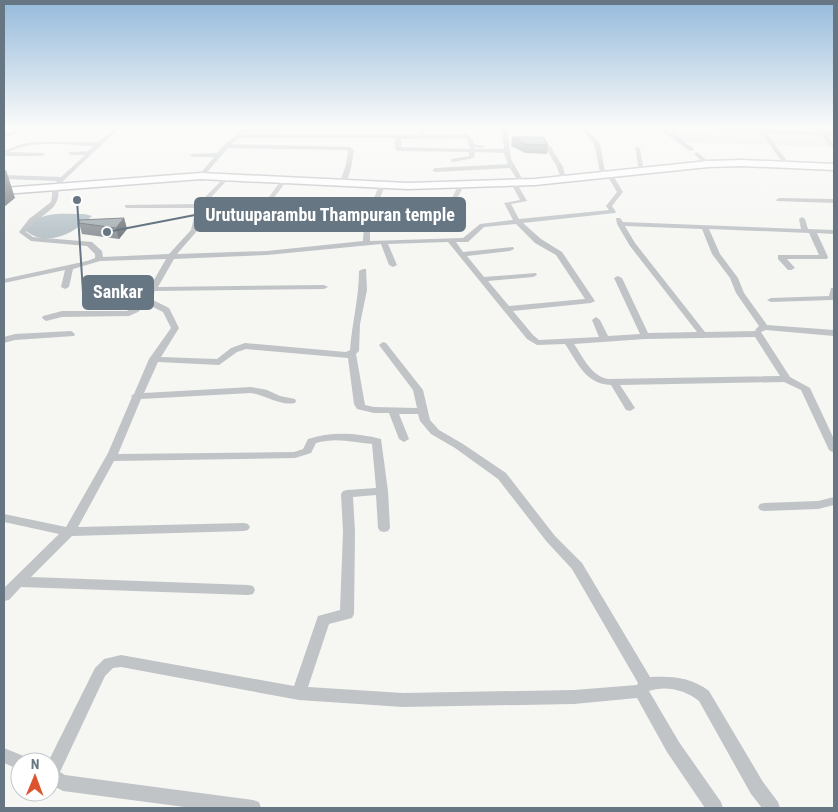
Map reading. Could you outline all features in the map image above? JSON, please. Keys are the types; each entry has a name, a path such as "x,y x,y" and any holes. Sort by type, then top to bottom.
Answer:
{"main road":[{"path":"4,191 201,176 285,179 382,186 461,185 564,179 700,165"},
{"path":"779,165 834,167"}],"street":[{"path":"76,165 55,188 58,197 54,204 25,225 22,232 31,239 89,244 99,252 100,259"},
{"path":"201,176 210,165"},
{"path":"342,184 349,165"},
{"path":"559,165 564,179"},
{"path":"604,165 607,175 620,192 619,196 612,200 610,206 620,224 639,255 662,280 703,334"},
{"path":"641,165 642,171"},
{"path":"436,170 510,166 524,201 507,203 517,221 538,240 560,254 572,276 591,301 509,309"},
{"path":"46,318 62,314 129,313 135,310 146,300 150,289 172,255 194,230 200,206 228,176"},
{"path":"4,177 62,179"},
{"path":"265,206 285,179"},
{"path":"453,202 461,185"},
{"path":"366,243 367,226 382,186"},
{"path":"780,200 834,201"},
{"path":"127,206 200,206"},
{"path":"4,281 100,259 267,253 366,243 465,240 482,226 613,212"},
{"path":"791,268 781,257 824,257 802,219"},
{"path":"620,224 834,232"},
{"path":"704,226 716,254 734,278 740,293 786,379"},
{"path":"409,232 411,241"},
{"path":"450,240 509,309 530,337 537,342 568,342 645,336 761,331 834,333"},
{"path":"384,242 393,265"},
{"path":"462,254 510,249"},
{"path":"66,287 70,267"},
{"path":"363,271 363,290 352,354 358,404 366,410 413,410 423,414"},
{"path":"483,278 533,274"},
{"path":"618,278 645,336"},
{"path":"150,289 324,287"},
{"path":"771,300 830,298 834,297 834,290"},
{"path":"5,594 69,532 110,458 154,359 175,328 166,310 146,300"},
{"path":"596,320 605,339"},
{"path":"4,340 15,337 71,334"},
{"path":"568,342 592,376 598,380 614,382 786,379 805,388 834,450"},
{"path":"383,345 418,390 425,421 435,432 502,476 551,539 577,566 644,688 673,747 715,808"},
{"path":"154,359 218,362 234,350 245,346 344,356 352,354"},
{"path":"614,382 630,408"},
{"path":"136,396 251,390 264,392 277,400 291,401"},
{"path":"393,410 404,439"},
{"path":"110,458 295,455 307,451 312,441 319,438 349,437 377,442 384,528"},
{"path":"299,693 323,620 347,614 349,532 347,494 382,491"},
{"path":"764,507 818,505 834,501"},
{"path":"4,518 69,532 244,527"},
{"path":"19,582 248,590"},
{"path":"60,754 100,672 109,663 121,661 299,693 403,700 574,697 682,683 697,689 704,696 757,788 772,808"},
{"path":"60,781 253,808"}],"shaded area":[{"path":"84,214 92,216 69,233 60,236 43,238 34,236 26,231 30,224 43,216"}],"building":[{"path":"124,218 116,228 79,223 79,220"}],"place":[{"name":"Sankar","path":"77,200"},
{"name":"Urutuuparambu Thampuran temple","path":"107,232"}]}
